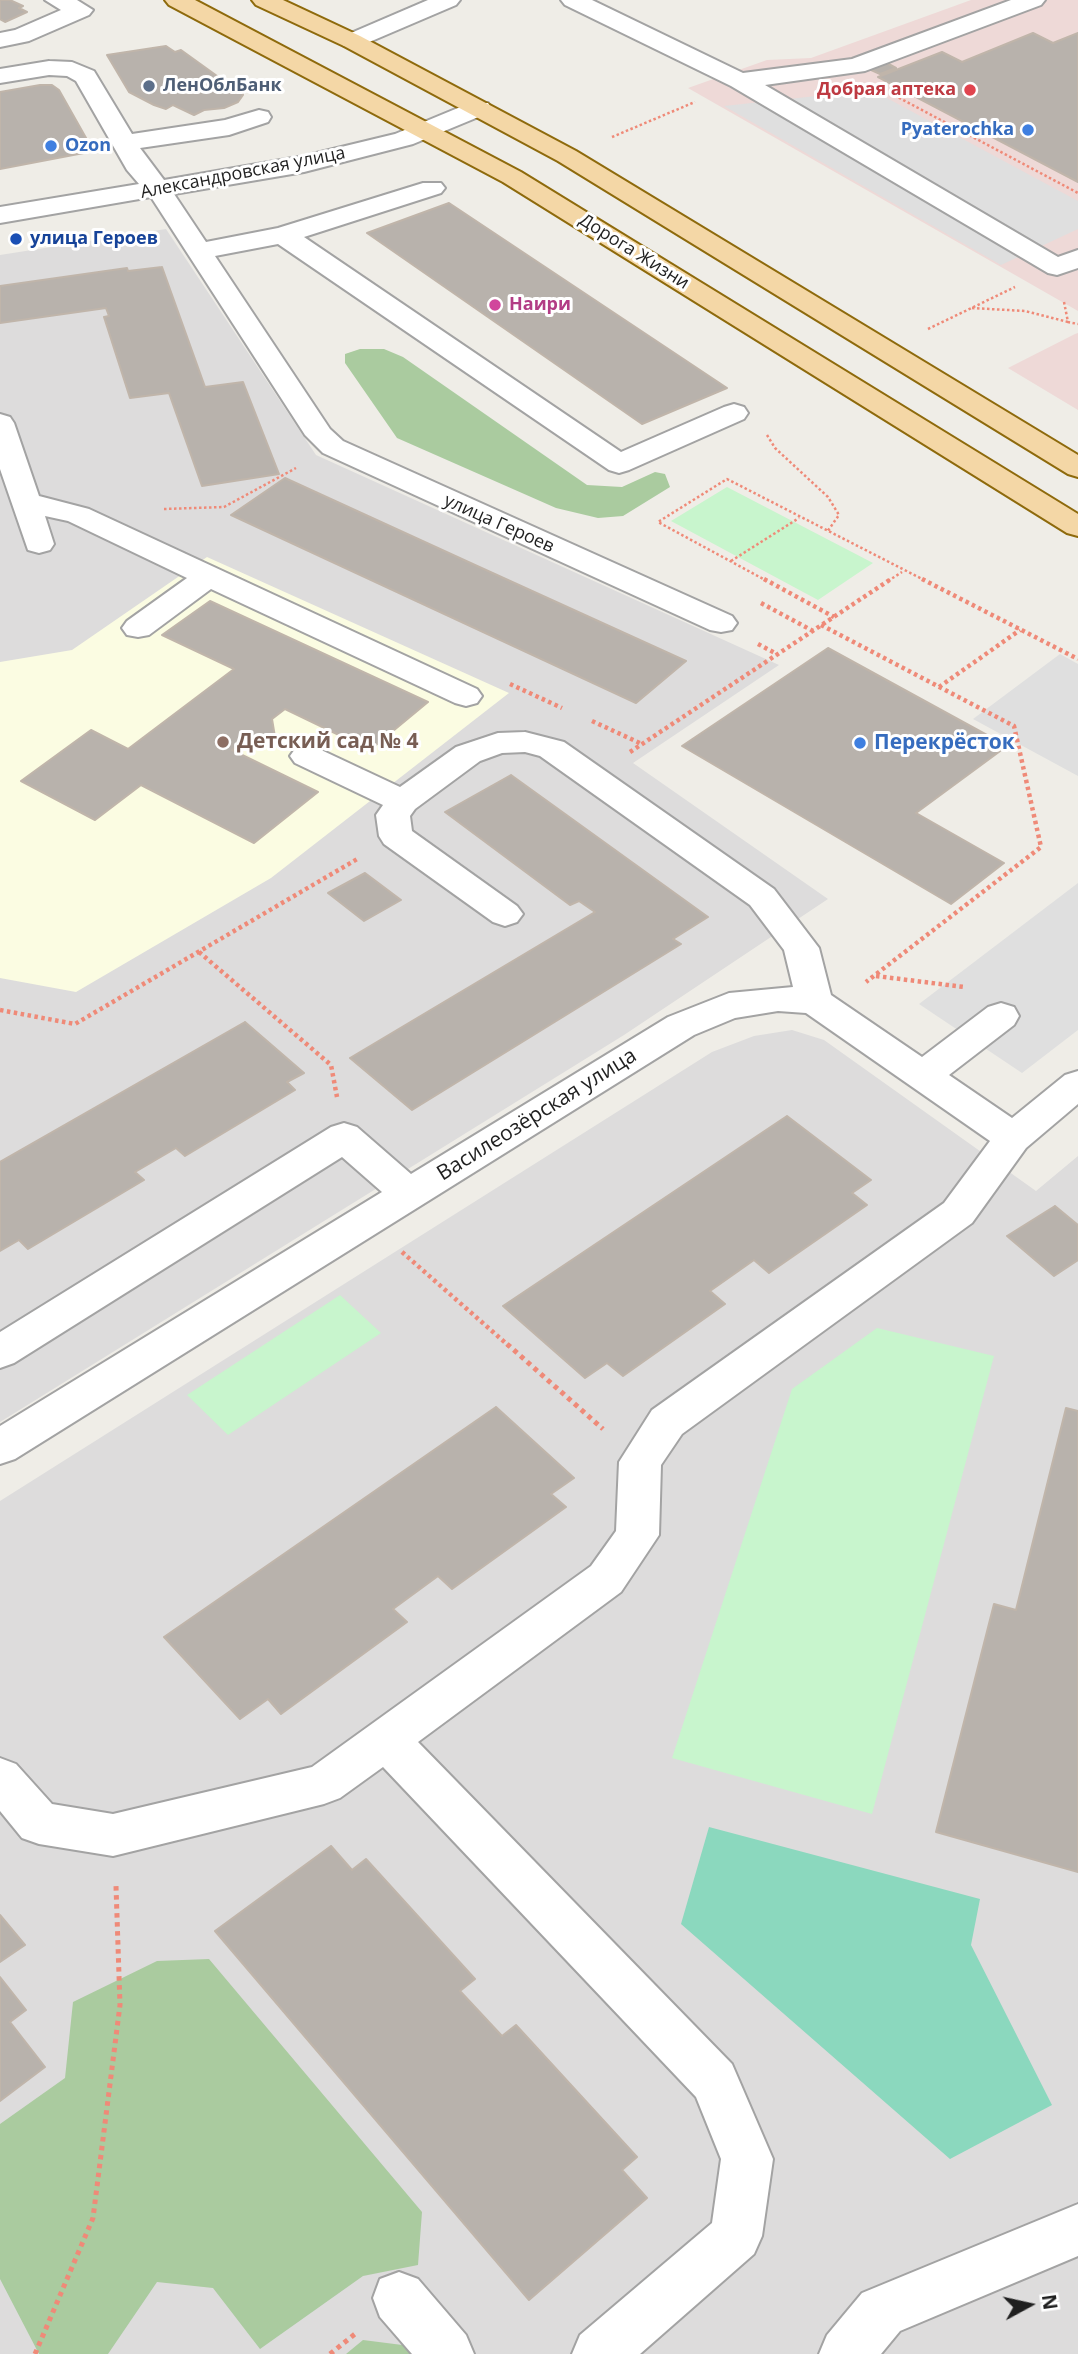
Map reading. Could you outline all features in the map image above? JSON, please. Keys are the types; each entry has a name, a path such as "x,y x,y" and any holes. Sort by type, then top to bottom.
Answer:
{"main road":[{"name":"Дорога Жизни","path":"177,0 512,177 1078,527"},
{"path":"264,0 352,41 566,156 1078,468"}],"street":[{"path":"49,68 11,38 81,10 57,0"},
{"path":"352,41 448,0"},
{"path":"573,0 740,81 1067,263"},
{"path":"740,81 856,66 1033,0"},
{"path":"0,76 49,68"},
{"name":"улица Героев","path":"49,68 72,69 85,76 141,170 158,189 320,435 333,447 721,623"},
{"name":"Александровская улица","path":"0,215 304,164 404,139 479,108"},
{"path":"124,143 229,127 259,117"},
{"path":"198,252 283,235 432,188"},
{"path":"283,235 619,464 734,413"},
{"path":"0,424 38,544"},
{"path":"25,502 78,515 466,696"},
{"path":"138,628 209,576"},
{"path":"505,914 396,836 393,815 403,802 468,754 498,743 525,742 552,749 762,898 801,948 814,1001 1013,1138"},
{"path":"307,756 403,802"},
{"name":"Василеозёрская улица","path":"0,1447 681,1026 729,1006 778,999 814,1001"},
{"path":"923,1076 1000,1016"},
{"path":"0,1778 39,1823 113,1835 324,1784 606,1579 637,1535 640,1462 667,1422 958,1213 1013,1138 1075,1091"},
{"path":"0,1352 344,1137 409,1194"},
{"path":"386,1740 713,2081 747,2159 736,2236 599,2354"},
{"path":"846,2354 881,2312 1078,2230"},
{"path":"399,2298 447,2354"}],"path":[{"path":"888,92 1078,193"},
{"path":"611,137 696,102"},
{"path":"920,332 1067,263"},
{"path":"971,308 1025,311 1068,322"},
{"path":"763,426 775,448 828,497 839,515 827,532"},
{"path":"157,509 224,507 333,447"},
{"path":"834,617 658,522 727,480 1078,659"},
{"path":"731,561 800,517"},
{"path":"592,777 903,571"},
{"path":"756,600 813,631"},
{"path":"814,1001 853,992 1041,847 1014,726 821,625"},
{"path":"939,687 1020,630"},
{"path":"0,1010 75,1024 396,836"},
{"path":"199,952 331,1065 344,1137"},
{"path":"874,976 945,985"},
{"path":"392,1243 640,1462"},
{"path":"35,2354 93,2218 120,2005 113,1835"}],"shaded area":[{"path":"971,0 1078,0 1078,311 688,88 767,60 811,58"},
{"path":"872,90 1078,201 1078,229 1001,265 724,106"},
{"path":"166,229 316,455 779,665 633,763 828,899 624,1035 0,1422 0,255"},
{"path":"1078,333 1078,410 1008,368 1075,334"},
{"name":"Детский сад № 4","path":"207,557 509,693 271,878 76,992 0,978 0,662 72,650"},
{"path":"1060,654 1078,664 1078,776 973,719"},
{"path":"1078,883 1078,1030 1022,1073 919,1004"},
{"path":"792,1030 824,1040 1036,1191 1078,1156 1078,2354 0,2354 0,1501 712,1052 754,1036"}],"green space":[{"path":"360,349 384,349 403,357 587,485 622,487 655,472 665,474 670,487 623,516 598,518 556,508 397,438 345,363 345,354"},
{"path":"727,487 873,563 818,600 671,521"},
{"path":"340,1295 381,1333 228,1435 187,1395"},
{"path":"877,1328 994,1356 872,1814 672,1758 792,1389"},
{"path":"709,1827 980,1899 971,1945 1052,2105 950,2159 681,1924"},
{"path":"209,1959 422,2212 418,2265 363,2276 260,2349 213,2288 157,2282 108,2354 39,2354 0,2279 0,2124 65,2078 73,2002 157,1961"},
{"path":"363,2340 418,2347 422,2354 346,2354"}],"building":[{"path":"0,0 10,0 23,6 19,8 27,12 5,22 0,19"},
{"name":"Pyaterochka","path":"1033,33 1053,43 1078,33 1078,182 878,77 942,52 962,62"},
{"path":"166,46 175,52 181,50 224,81 242,89 243,95 238,102 224,108 204,110 194,115 173,105 166,109 129,92 107,55"},
{"path":"885,62 896,68 880,74 869,69"},
{"path":"52,85 59,90 90,145 89,152 0,169 0,92"},
{"path":"449,203 727,388 642,424 367,233"},
{"path":"162,267 205,387 243,382 279,474 202,486 169,393 130,398 104,317 109,316 106,308 0,323 0,286 127,268 128,271"},
{"path":"285,478 686,661 636,703 231,515"},
{"path":"210,601 428,702 370,750 285,709 272,719 275,737 246,739 232,750 318,792 254,843 141,785 95,820 21,781 91,730 128,749 234,669 162,635"},
{"path":"828,648 1007,746 916,813 1004,863 951,904 682,746"},
{"path":"511,775 708,917 673,939 681,944 412,1110 350,1058 595,912 579,901 570,905 445,812"},
{"path":"365,873 401,900 364,921 328,893"},
{"path":"245,1022 304,1073 287,1082 295,1090 185,1156 176,1148 135,1172 144,1180 28,1249 19,1240 0,1251 0,1162"},
{"path":"787,1116 871,1180 852,1193 867,1205 769,1273 754,1260 710,1291 725,1304 623,1376 607,1363 585,1378 503,1306"},
{"path":"1055,1206 1078,1225 1078,1260 1054,1276 1007,1236"},
{"path":"496,1407 574,1478 551,1494 566,1507 452,1589 438,1576 393,1609 407,1622 281,1714 268,1699 240,1719 164,1637"},
{"path":"1066,1408 1078,1411 1078,1872 936,1832 994,1604 1016,1610"},
{"path":"331,1846 352,1870 366,1859 475,1979 460,1991 502,2036 516,2025 637,2157 622,2170 647,2198 529,2300 215,1931"},
{"path":"0,1915 25,1945 0,1962"},
{"path":"0,1977 26,2010 10,2022 45,2067 0,2101"}],"place":[{"name":"ЛенОблБанк","path":"149,86"},
{"name":"Добрая аптека","path":"970,90"},
{"name":"Pyaterochka","path":"1028,130"},
{"name":"Ozon","path":"51,146"},
{"name":"улица Героев","path":"16,239"},
{"name":"Наири","path":"495,305"},
{"name":"Детский сад № 4","path":"223,742"},
{"name":"Перекрёсток","path":"860,743"}]}
